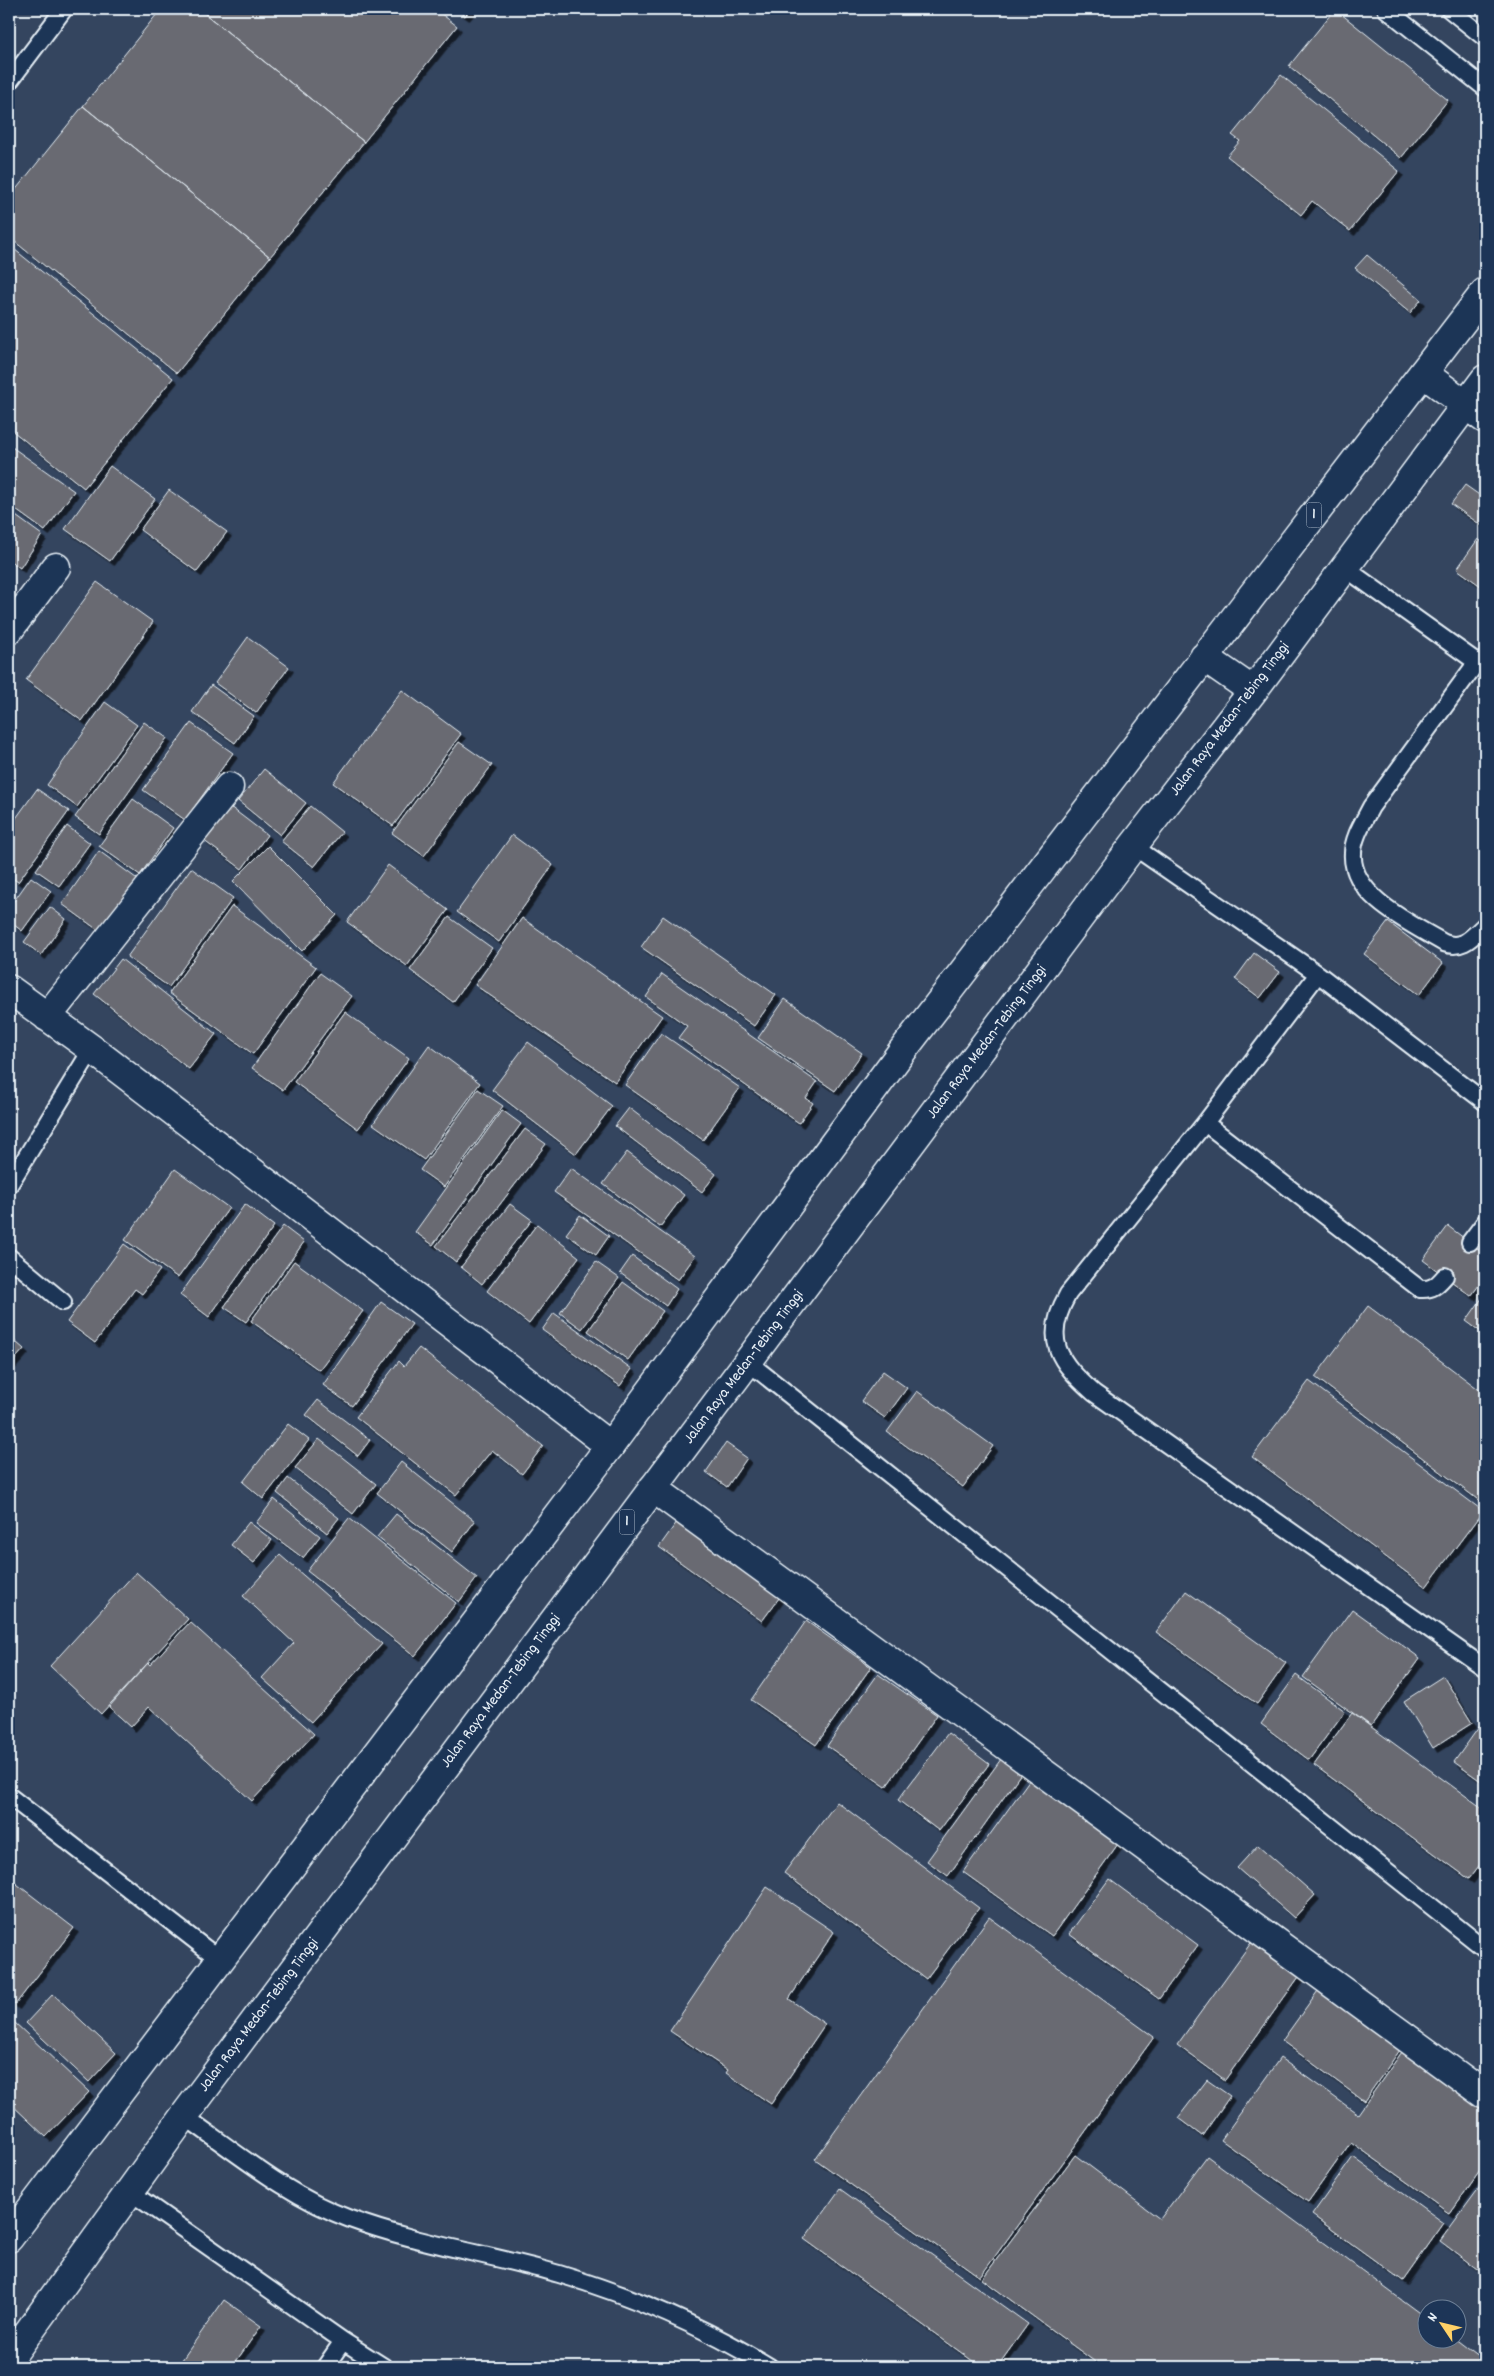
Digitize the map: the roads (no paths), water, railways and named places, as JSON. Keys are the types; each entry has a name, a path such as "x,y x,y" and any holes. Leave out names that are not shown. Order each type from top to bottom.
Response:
{"main road":[{"name":"1","path":"9,2237 610,1446 903,1050 1485,292"},
{"path":"1423,373 1476,412"},
{"name":"Jalan Raya Medan-Tebing Tinggi","path":"9,2359 184,2116 1132,846 1253,691 1345,568 1476,412 1485,379"},
{"path":"9,630 56,567"},
{"path":"1204,657 1253,691"},
{"path":"48,1017 229,787"},
{"path":"9,988 92,1049 610,1446"},
{"path":"653,1488 1485,2095"}],"lane":[{"path":"9,82 64,9"},
{"path":"1386,9 1485,88"},
{"path":"1449,9 1485,38"},
{"path":"1345,568 1481,665 1371,807 1359,831 1352,853 1355,873 1365,888 1381,904 1444,944 1454,947 1462,945 1485,925"},
{"path":"1132,846 1318,974 1485,1102"},
{"path":"1318,974 1205,1123 1068,1294 1060,1309 1055,1325 1055,1342 1061,1359 1074,1375 1094,1393 1485,1668"},
{"path":"9,1185 92,1049"},
{"path":"1205,1123 1420,1289 1428,1290 1436,1287 1445,1276"},
{"path":"1470,1242 1485,1222"},
{"path":"9,1257 63,1302"},
{"path":"748,1362 1485,1949"},
{"path":"9,1796 219,1959"},
{"path":"184,2116 285,2187 309,2201 350,2219 406,2236 558,2274 614,2292 656,2308 711,2334 770,2367"},
{"path":"130,2191 343,2341 384,2367"},
{"path":"325,2367 343,2341"}]}
